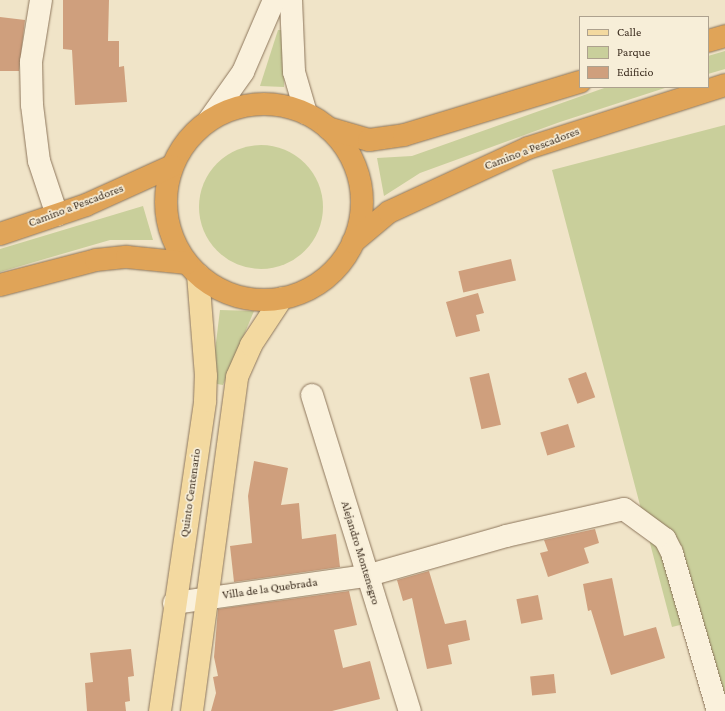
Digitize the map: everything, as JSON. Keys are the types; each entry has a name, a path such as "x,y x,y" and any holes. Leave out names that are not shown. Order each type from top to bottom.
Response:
{"highway":[{"path":"709,41 725,36"},
{"path":"328,128 369,140 404,135 513,105 579,82"},
{"name":"Camino a Pescadores","path":"353,242 390,212 528,148 725,85"},
{"path":"257,103 282,105 306,113 328,128 345,146 356,169 361,193 360,218 353,242 341,262 324,279 304,291 282,298 259,300 237,296 216,287 192,268 177,248 167,216 166,199 172,166 209,120 231,108 257,103"},
{"name":"Camino a Pescadores","path":"0,234 111,195 172,166"},
{"path":"0,285 96,260 127,257 192,268"}],"main road":[{"name":"Quinto Centenario","path":"160,711 174,603 204,401 206,376 192,268"},
{"path":"192,711 237,377 251,345 282,298"}],"street":[{"path":"41,0 31,62 32,105 39,161 56,215"},
{"path":"209,120 243,72 274,0"},
{"path":"291,0 294,72 306,113"},
{"name":"Alejandro Montenegro","path":"312,395 366,576 410,711"},
{"name":"Villa de la Quebrada","path":"174,603 366,576 506,536 624,508 665,539 672,553 718,711"}],"green space":[{"path":"278,30 285,30 284,87 260,86"},
{"path":"725,51 725,69 709,74 709,56"},
{"path":"604,88 665,88 560,122 420,173 384,196 377,158 412,156"},
{"path":"725,125 725,705 696,621 672,627 552,170"},
{"path":"261,145 273,146 285,150 305,163 318,183 322,195 322,219 318,231 305,251 285,264 273,268 261,269 249,268 237,264 217,251 204,231 200,219 199,207 200,195 204,183 217,163 237,150 249,146"},
{"path":"143,206 153,240 110,240 0,272 0,249"},
{"path":"220,310 254,311 223,385 211,383"}],"building":[{"path":"63,0 109,0 108,41 119,41 119,67 124,66 127,102 75,105 72,50 63,49"},
{"path":"0,17 25,20 19,71 0,71"},
{"path":"511,259 516,280 463,293 458,271"},
{"path":"478,293 484,313 476,315 480,331 456,337 446,302"},
{"path":"586,372 595,397 577,404 568,378"},
{"path":"489,373 501,425 481,429 470,377"},
{"path":"568,424 575,447 547,455 540,432"},
{"path":"254,461 288,468 281,505 299,503 302,539 336,534 340,567 234,582 230,546 252,543 248,496"},
{"path":"595,529 599,543 584,548 589,563 548,577 540,553 548,551 544,540"},
{"path":"429,571 445,624 466,620 470,640 448,645 452,664 427,669 412,598 403,601 397,580"},
{"path":"612,578 624,636 656,627 665,658 611,675 591,610 588,611 583,584"},
{"path":"349,591 357,625 334,630 343,668 370,661 380,699 332,711 211,711 216,693 213,677 218,676 214,657 218,609"},
{"path":"538,595 543,620 521,624 516,599"},
{"path":"131,649 134,676 128,677 130,701 125,702 126,711 87,711 85,683 93,682 90,653"},
{"path":"554,674 556,693 532,695 530,677"}]}
